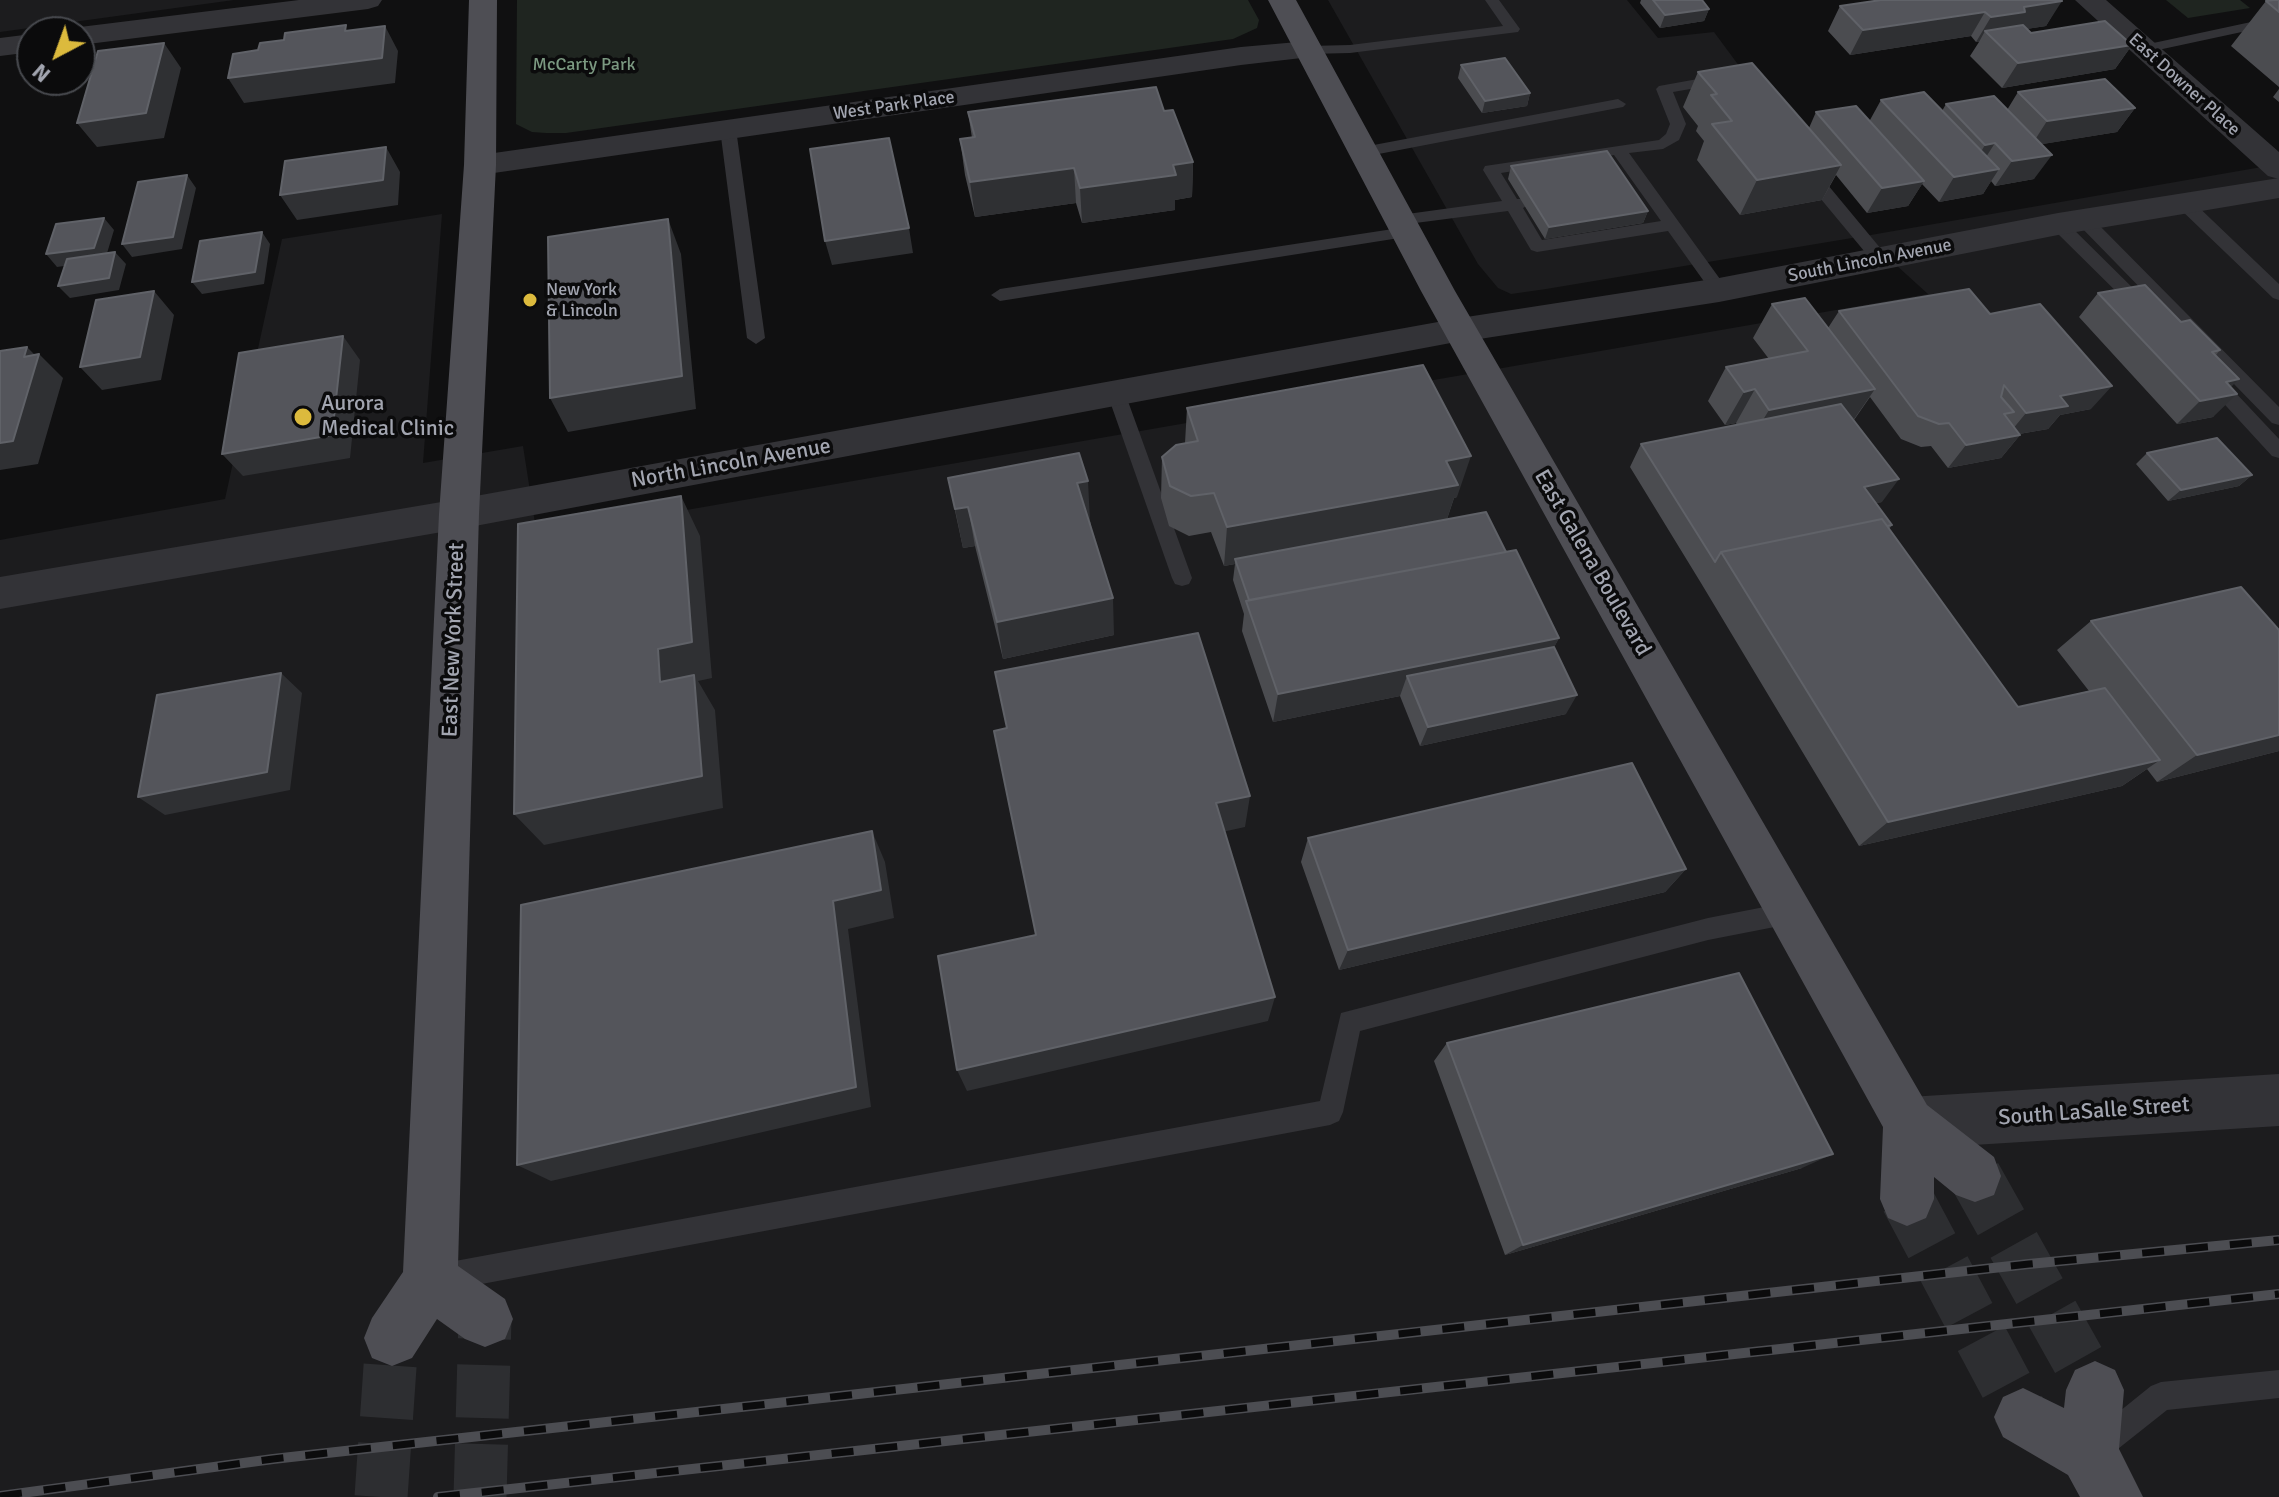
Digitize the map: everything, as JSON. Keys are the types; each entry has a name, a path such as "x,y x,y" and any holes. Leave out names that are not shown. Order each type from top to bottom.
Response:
{"main road":[{"name":"East New York Street","path":"430,1280 459,514 480,165 483,0"},
{"name":"East Galena Boulevard","path":"1282,0 1460,330 1909,1123 1975,1176"},
{"path":"1907,1199 1909,1123"},
{"path":"392,1338 430,1280 485,1319"},
{"path":"2095,1390 2101,1476"},
{"path":"2023,1417 2101,1476"}],"street":[{"path":"96,34 368,0"},
{"name":"East Downer Place","path":"2089,0 2279,169"},
{"name":"West Park Place","path":"480,165 1241,56 1309,50"},
{"name":"South Lincoln Avenue","path":"1460,330 1719,290 2071,222 2279,188"},
{"name":"North Lincoln Avenue","path":"0,593 459,514 1460,330"},
{"name":"South LaSalle Street","path":"1909,1123 2279,1100"}],"lane":[{"path":"1309,50 1350,49 1513,29 1492,0"},
{"path":"2144,49 2279,20"},
{"path":"1673,225 1537,246 1518,204 1491,170 1663,144 1673,137 1678,124 1664,89 1730,79 1740,91"},
{"path":"1363,152 1618,104"},
{"path":"728,129 756,338"},
{"path":"1618,149 1719,290"},
{"path":"1799,162 1880,259"},
{"path":"1621,192 1646,189"},
{"path":"2184,203 2279,294"},
{"path":"1000,295 1518,204"},
{"path":"2071,222 2161,326"},
{"path":"2071,222 2279,418"},
{"path":"2193,359 2279,451"},
{"path":"1116,393 1182,578"},
{"path":"430,1280 1330,1112 1350,1022 1708,929 1790,913"},
{"path":"2101,1476 2161,1396 2279,1384"}],"shaded area":[{"path":"0,0 234,0 96,19 96,16 16,16 16,30 0,32"},
{"path":"1328,0 1627,0 1658,38 1714,32 1865,236 2279,164 2279,1497 0,1497 0,540 225,499 282,239 442,214 423,463 523,446 537,536 1928,294 1864,236 1511,294 1498,288 1478,264"}],"green space":[{"name":"McCarty Park","path":"517,0 1248,0 1259,20 1257,28 1233,39 566,133 546,133 532,132 516,124"},
{"path":"2166,0 2240,0 2250,8 2188,18"}],"building":[{"path":"1653,0 1702,0 1709,9 1665,15"},
{"path":"1881,0 2062,1 2024,7 2025,12 1991,17 1985,12 1863,30 1840,6"},
{"path":"2274,0 2279,0 2279,12 2266,1"},
{"path":"2105,21 2132,45 2018,63 1985,31 2023,25 2031,33"},
{"path":"346,25 345,31 385,26 382,58 228,78 233,54 258,50 260,43 284,40 285,33"},
{"path":"164,43 146,113 77,123 85,96 96,96 98,51"},
{"path":"1505,58 1530,93 1485,101 1461,65"},
{"path":"1752,63 1841,165 1757,180 1712,124 1732,121 1711,95 1717,94 1698,72"},
{"path":"2105,79 2135,108 2047,121 2018,92"},
{"path":"1156,87 1164,111 1173,110 1193,162 1173,165 1176,175 1080,188 1074,168 970,182 960,139 975,137 968,112"},
{"path":"1924,92 1999,169 1954,177 1881,100"},
{"path":"1994,96 2052,155 2012,161 1995,143 1985,145 1946,104"},
{"path":"1856,106 1924,181 1882,188 1816,112"},
{"path":"889,138 909,228 825,241 810,149"},
{"path":"386,147 383,180 280,195 285,161"},
{"path":"1607,151 1648,211 1549,227 1511,166"},
{"path":"187,175 173,237 122,244 138,182"},
{"path":"104,218 94,248 46,254 56,224"},
{"path":"668,219 682,376 550,398 548,237"},
{"path":"262,232 255,272 192,282 200,241"},
{"path":"115,252 109,278 58,286 67,259"},
{"path":"2145,285 2181,322 2190,320 2220,350 2212,352 2239,379 2226,382 2237,394 2200,401 2098,293"},
{"path":"1969,289 1990,314 2040,304 2112,386 2060,396 2068,406 2026,413 2004,385 2001,397 2014,412 2004,414 2020,435 1966,445 1949,423 1939,424 1918,416 1839,311"},
{"path":"154,291 140,357 80,367 96,300"},
{"path":"1805,298 1875,389 1769,410 1755,389 1744,392 1726,367 1808,351 1772,304"},
{"path":"343,336 332,435 222,454 239,353"},
{"path":"27,347 24,357 39,354 13,441 0,443 0,351"},
{"path":"1423,365 1471,456 1446,461 1458,485 1227,527 1214,493 1191,496 1170,486 1162,457 1176,445 1198,441 1187,408"},
{"path":"1841,404 1899,479 1864,487 1892,525 1887,526 1882,519 1721,552 1715,562 1641,444"},
{"path":"2217,438 2252,475 2181,490 2147,453"},
{"path":"1079,453 1088,481 1077,483 1113,598 997,622 968,507 955,509 948,478"},
{"path":"681,496 692,642 658,649 660,682 694,675 702,776 514,814 518,524"},
{"path":"1486,512 1506,552 1249,600 1235,559"},
{"path":"1882,519 2018,707 2105,688 2160,760 1888,822 1721,552"},
{"path":"1516,550 1559,638 1278,694 1246,601"},
{"path":"2241,587 2279,630 2279,735 2197,755 2091,621"},
{"path":"1198,633 1250,796 1216,803 1275,997 957,1070 938,956 1036,935 994,731 1007,728 995,672"},
{"path":"1554,647 1577,695 1428,727 1407,676"},
{"path":"281,673 267,772 138,797 157,695"},
{"path":"1632,763 1686,869 1348,950 1308,838"},
{"path":"872,831 881,890 833,901 856,1087 517,1165 521,905"},
{"path":"1739,973 1833,1154 1523,1245 1447,1043"}],"tunnel":[{"path":"1975,1176 2095,1390"},
{"path":"1907,1199 2023,1417"},
{"path":"480,1497 485,1319"},
{"path":"381,1497 392,1338"}],"railway":[{"path":"0,1496 273,1459 2029,1264 2279,1240"},
{"path":"438,1497 2279,1294"}],"place":[{"name":"New York & Lincoln","path":"530,300"},
{"name":"Aurora Medical Clinic","path":"303,417"}]}
